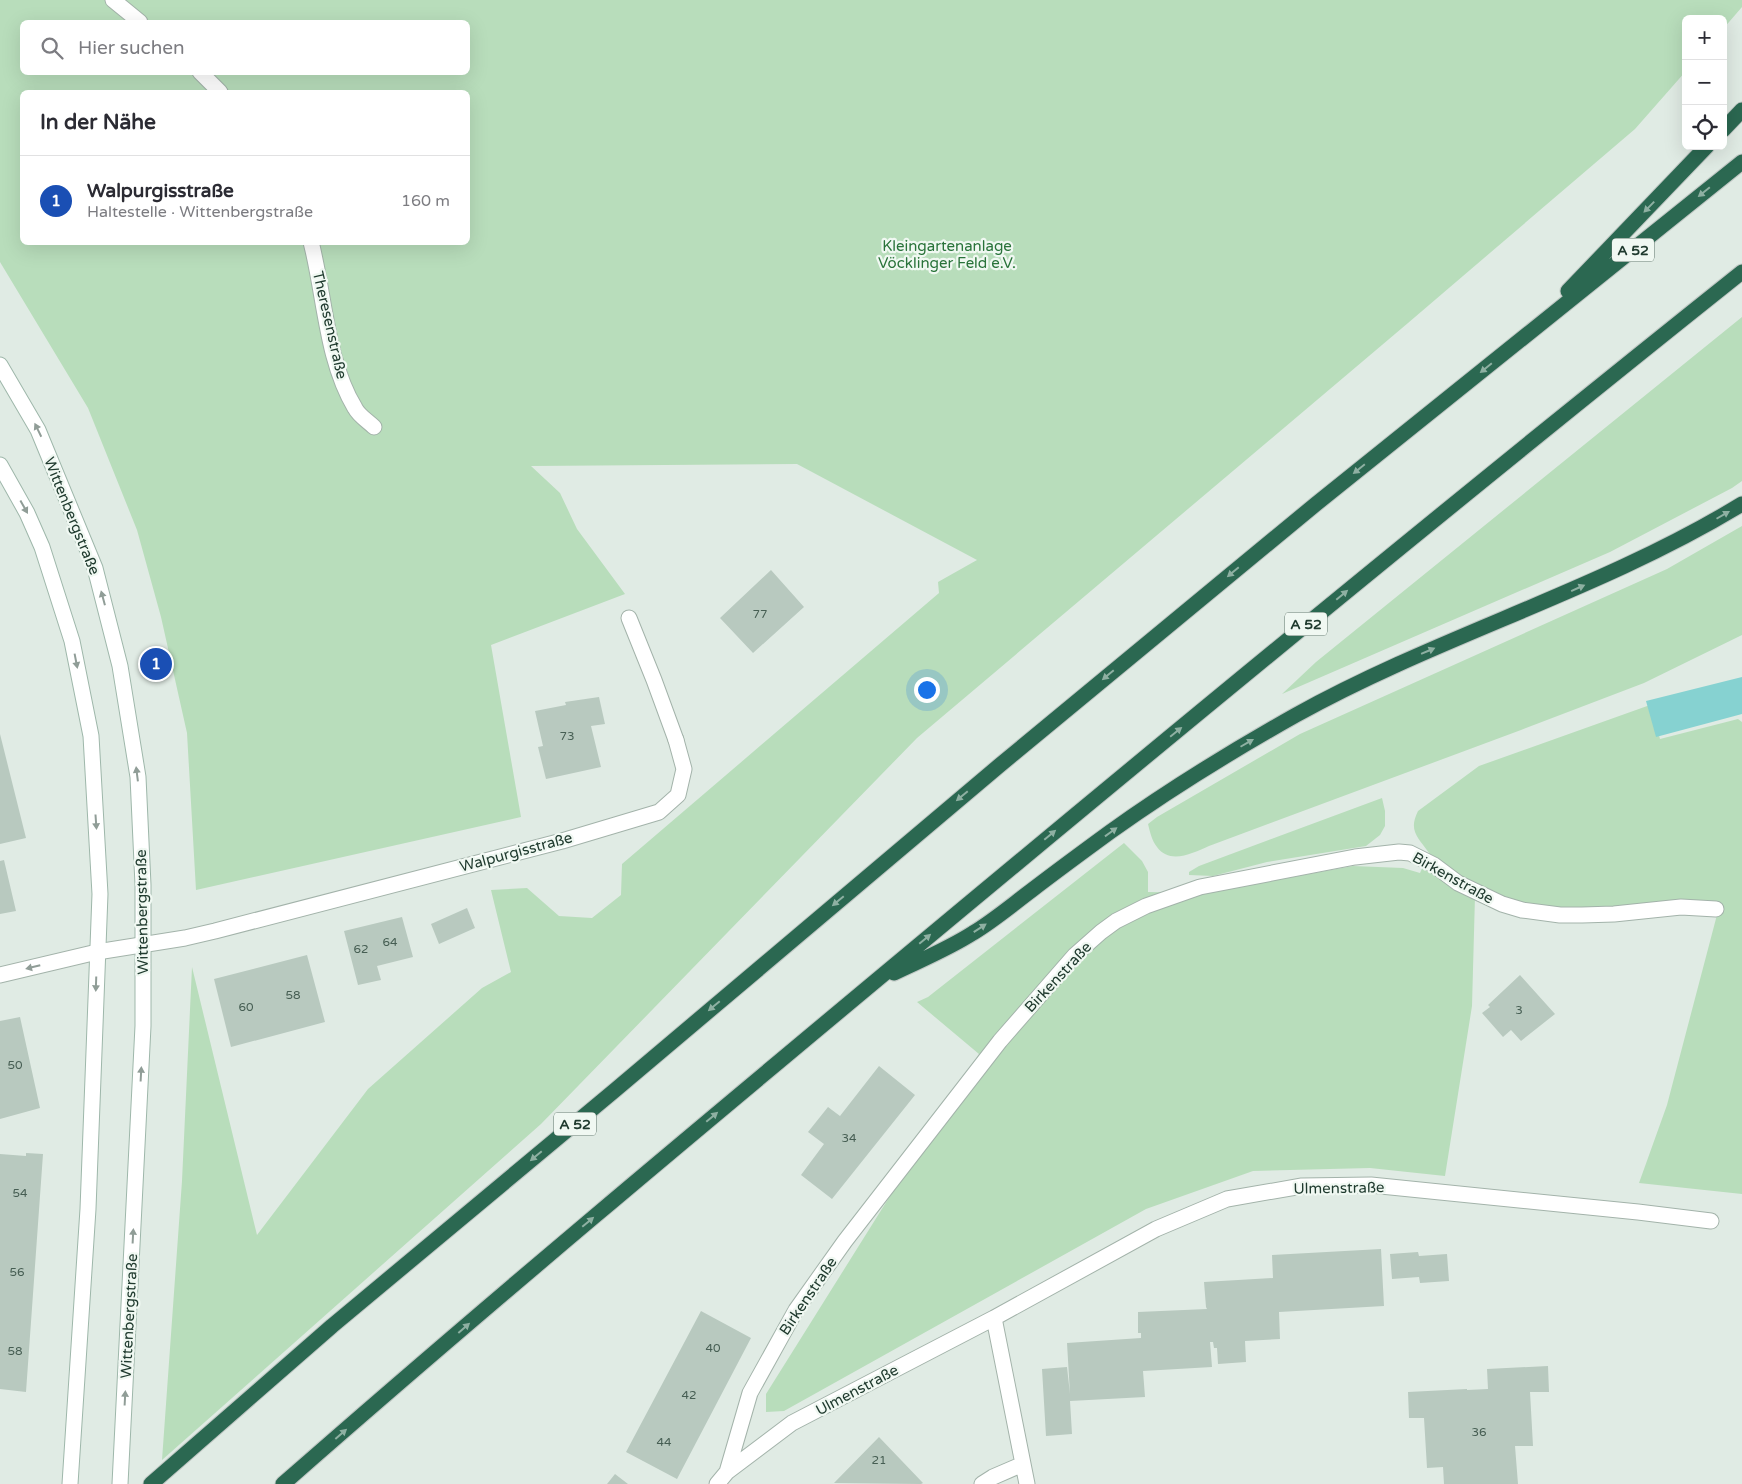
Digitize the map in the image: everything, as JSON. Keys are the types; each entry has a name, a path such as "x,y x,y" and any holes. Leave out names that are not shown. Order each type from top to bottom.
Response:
{"highway":[{"path":"1727,126 1742,110"},
{"path":"1524,338 1703,150"},
{"name":"A 52","path":"151,1484 332,1326 614,1091 1007,758 1316,504 1742,162"},
{"name":"A 52","path":"282,1484 547,1257 874,982 1382,562 1742,272"},
{"path":"874,982 949,947 979,929 1071,860 1174,789 1237,748 1311,707 1383,670 1630,564 1678,540 1742,504"}],"street":[{"path":"113,0 138,20"},
{"path":"203,75 218,90"},
{"name":"Theresenstraße","path":"312,245 342,382 356,410 374,427"},
{"name":"Wittenbergstraße","path":"0,365 38,430 95,568 120,666 138,777 143,885 143,1026 120,1484"},
{"path":"0,465 27,513 42,546 72,641 91,736 100,872 88,1209 70,1484"},
{"name":"Walpurgisstraße","path":"0,975 97,952 215,931 562,841 659,812 678,795 684,769 676,740 629,618"},
{"name":"Birkenstraße","path":"722,1478 750,1393 796,1310 845,1241 1000,1041 1075,955 1116,921 1154,903 1200,887 1355,857 1398,852 1410,853 1434,865 1458,883 1502,904 1522,910 1582,915 1614,914 1681,907 1716,908"},
{"name":"Ulmenstraße","path":"722,1478 792,1424 994,1318 1156,1229 1227,1199 1302,1186 1371,1185 1711,1221"},
{"path":"994,1318 1027,1484"},
{"path":"982,1484 1023,1464"}],"green space":[{"name":"Kleingartenanlage Vöcklinger Feld e.V.","path":"0,0 1742,0 1742,7 1727,24 1727,15 1682,15 1682,76 1635,129 917,738 541,1124 162,1460 182,1181 192,967 257,1235 368,1089 482,988 511,972 491,890 527,888 559,916 592,918 621,895 622,864 939,593 938,582 977,560 797,464 531,466 560,493 577,529 625,594 491,645 521,817 196,890 187,733 161,617 137,530 88,408 0,262"},
{"path":"1742,317 1742,481 1610,552 1282,694 1316,662"},
{"path":"1742,526 1742,635 1644,683 1189,854 1182,856 1168,855 1162,852 1154,842 1148,824 1157,817 1300,734 1667,569"},
{"path":"1650,705 1660,739 1738,719 1742,722 1742,1194 1639,1183 1667,1105 1718,911 1583,912 1475,896 1472,1006 1445,1176 1370,1168 1253,1171 1146,1209 784,1411 766,1412 766,1394 979,1054 917,1002 928,997 1124,843 1142,861 1148,872 1148,892 1203,893 1353,866 1403,868 1420,873 1429,853 1414,829 1418,811 1479,766"},
{"path":"1382,798 1385,811 1385,826 1380,835 1366,846 1267,862 1213,876 1189,875 1189,872 1199,866"}],"water":[{"path":"1742,677 1742,714 1656,737 1646,701"}],"building":[{"path":"771,570 804,607 753,653 720,618"},
{"path":"599,697 605,724 591,726 601,767 546,779 538,747 543,746 535,711 566,705 565,702"},
{"path":"0,734 26,838 0,844"},
{"path":"4,860 16,911 0,914 0,861"},
{"path":"467,908 475,928 439,944 431,924"},
{"path":"402,917 413,957 377,966 381,980 358,985 344,931"},
{"path":"307,955 325,1022 231,1047 214,979"},
{"path":"1520,975 1555,1014 1521,1041 1511,1030 1503,1037 1482,1013"},
{"path":"20,1017 40,1108 0,1119 0,1021"},
{"path":"879,1066 915,1095 832,1199 801,1175 824,1144 808,1132 828,1107 840,1116"},
{"path":"26,1153 43,1154 26,1392 0,1389 0,1154 26,1156"},
{"path":"1381,1249 1384,1306 1279,1312 1280,1339 1245,1341 1246,1362 1218,1364 1217,1348 1214,1348 1213,1342 1210,1342 1212,1367 1143,1371 1145,1397 1070,1401 1072,1434 1046,1436 1042,1369 1067,1367 1070,1394 1067,1343 1141,1338 1141,1333 1138,1333 1138,1312 1207,1309 1204,1282 1273,1278 1272,1255"},
{"path":"1418,1252 1419,1256 1447,1254 1449,1281 1420,1283 1419,1277 1392,1279 1390,1254"},
{"path":"701,1311 751,1338 677,1479 626,1452"},
{"path":"1548,1366 1549,1392 1530,1392 1533,1446 1515,1446 1518,1484 1444,1484 1443,1467 1427,1468 1424,1418 1409,1418 1408,1392 1488,1389 1487,1369"},
{"path":"879,1437 923,1483 834,1483"},
{"path":"615,1474 628,1484 607,1484"}],"place":[{"name":"Walpurgisstraße","path":"156,664"}]}
